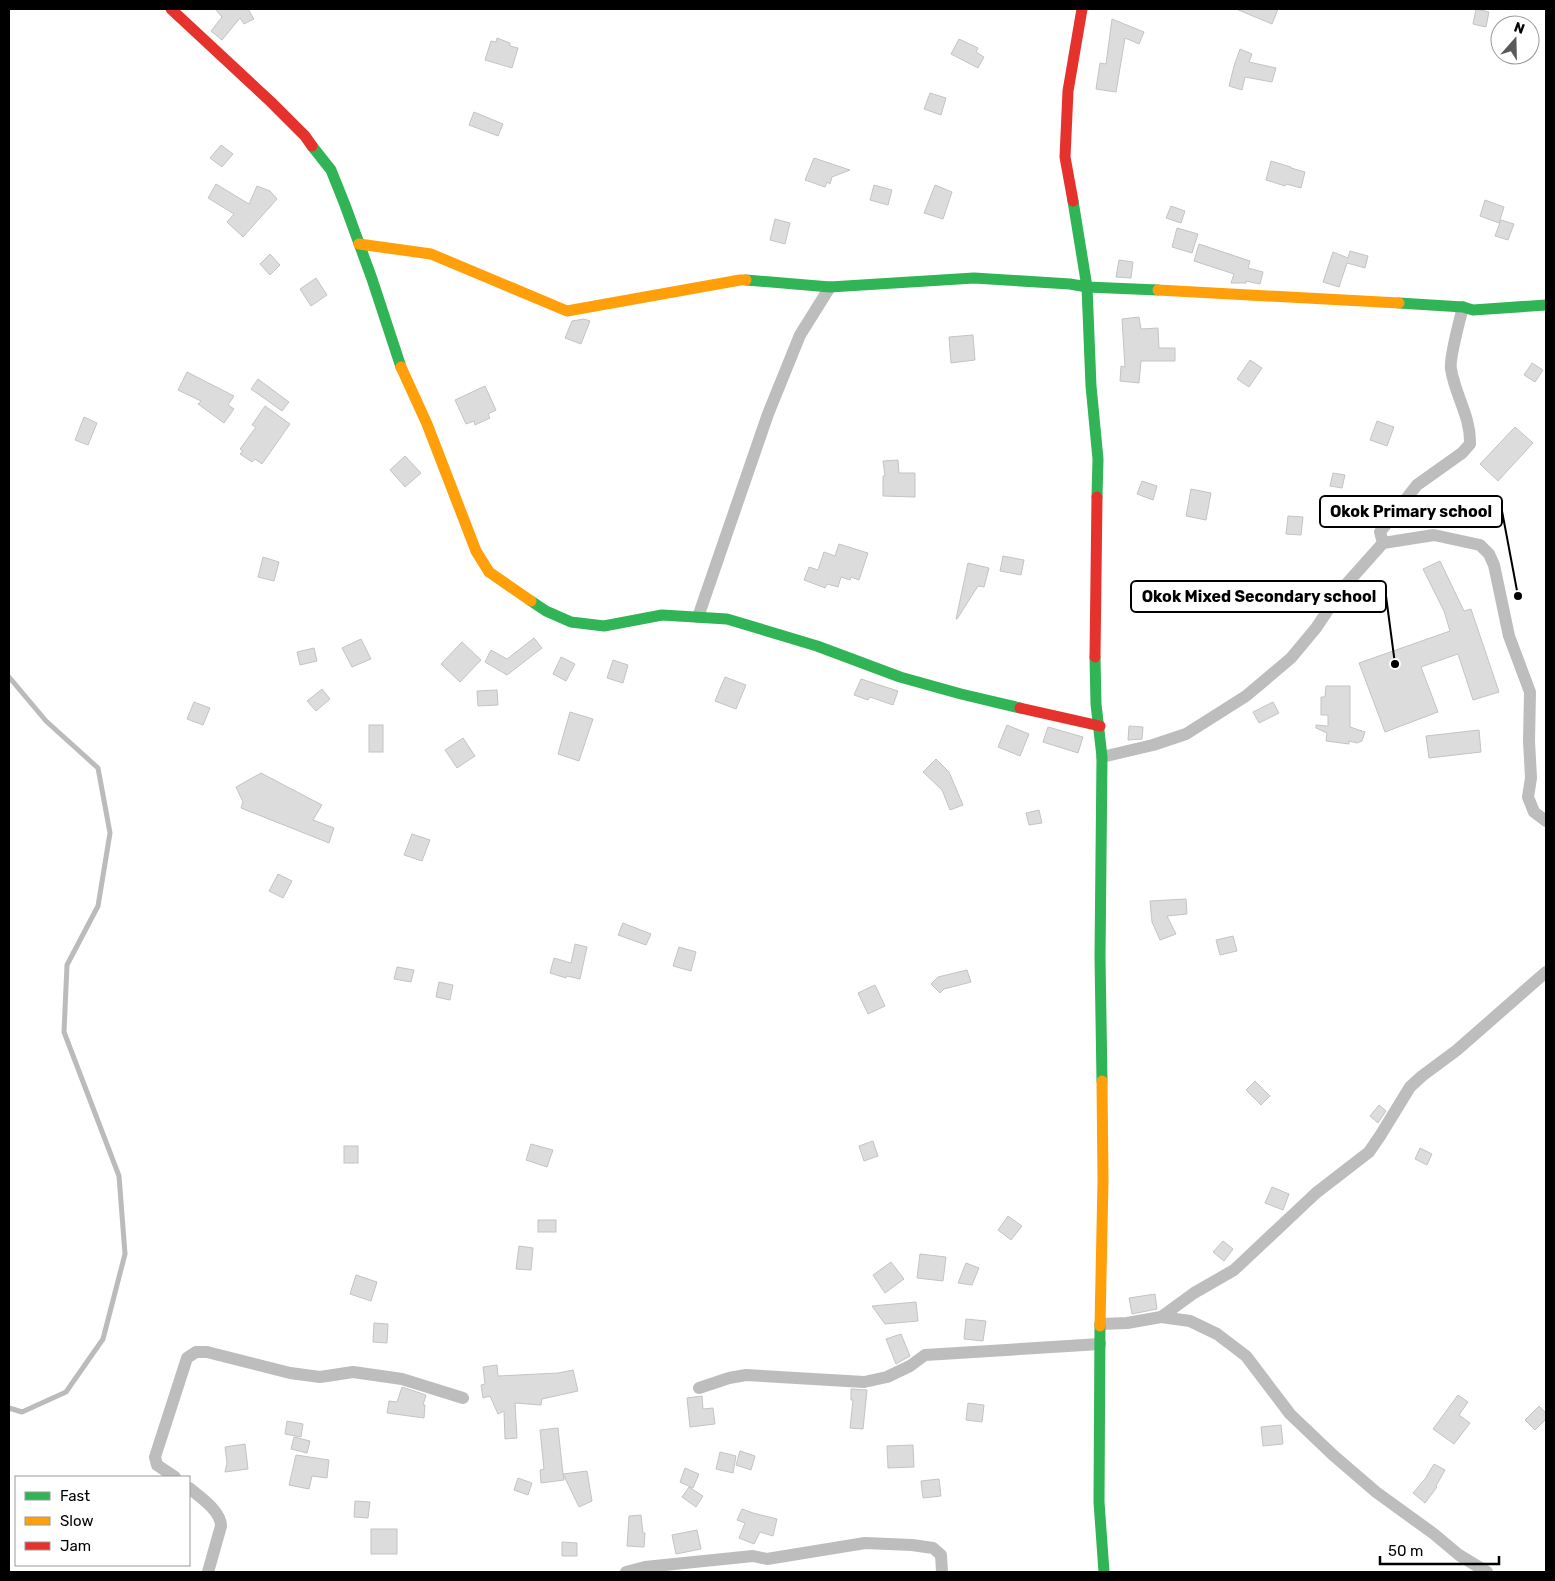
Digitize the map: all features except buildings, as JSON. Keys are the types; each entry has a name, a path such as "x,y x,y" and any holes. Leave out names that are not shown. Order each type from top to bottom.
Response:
{"street":[{"path":"171,9 233,65 305,136 331,170 360,244 398,363 427,424 476,551 489,572 546,611 571,622 604,626 662,615 727,619 817,646 900,677 961,694 1100,726"},
{"path":"1082,9 1068,91 1065,157 1079,230 1087,287 1091,386 1098,459 1095,585 1096,704 1100,726 1102,758 1100,956 1103,1181 1099,1502 1104,1572"},
{"path":"360,244 431,254 567,311 740,280 830,287 974,278 1070,284 1087,287 1195,291 1463,307 1473,310 1546,304"},
{"path":"698,617 768,414 800,335 830,287"},
{"path":"1383,543 1380,532 1418,485 1462,453 1470,444 1471,434 1468,420 1457,392 1450,366 1463,307"},
{"path":"1102,758 1153,745 1186,734 1246,696 1291,658 1316,628 1342,589 1383,543 1434,534 1480,545 1489,554 1494,565 1509,636 1530,692 1531,778 1528,797 1534,812 1546,821"},
{"path":"1161,1318 1194,1294 1234,1270 1316,1193 1369,1152 1410,1087 1457,1050 1546,972"},
{"path":"1100,1324 1127,1323 1161,1318 1190,1322 1217,1334 1246,1356 1290,1414 1332,1455 1376,1492 1434,1534 1459,1555 1487,1572"},
{"path":"699,1388 729,1378 746,1375 864,1382 887,1377 910,1366 925,1355 1100,1344"},
{"path":"174,1476 158,1465 155,1457 186,1358 196,1352 207,1352 290,1373 320,1377 353,1372 402,1379 463,1398"},
{"path":"190,1489 216,1512 221,1520 208,1572"},
{"path":"626,1572 645,1567 753,1556 767,1559 865,1543 933,1548 942,1555 942,1572"}],"waterway":[{"path":"9,677 46,721 98,768 110,833 98,906 67,965 64,1032 119,1176 125,1254 103,1339 66,1392 22,1412 9,1408"}],"traffic: fast":[{"path":"312,146 331,170 372,279 401,367"},
{"path":"1073,201 1087,287 1091,386 1098,459 1097,497"},
{"path":"746,280 830,287 974,278 1070,284 1087,287 1158,290"},
{"path":"1399,303 1463,307 1473,310 1546,305"},
{"path":"531,601 546,611 571,622 604,626 662,615 727,619 817,646 900,677 1020,708"},
{"path":"1095,657 1096,704 1102,757 1100,957 1102,1081"},
{"path":"1100,1326 1099,1502 1104,1572"}],"traffic: slow":[{"path":"359,244 431,254 567,311 746,280"},
{"path":"1158,290 1399,303"},
{"path":"401,367 427,424 476,551 489,572 531,601"},
{"path":"1100,1326 1103,1181 1102,1081"}],"traffic: jam":[{"path":"171,9 271,102 305,136 312,146"},
{"path":"1073,201 1065,157 1068,91 1082,9"},
{"path":"1095,657 1097,497"},
{"path":"1020,708 1100,726"}],"place":[{"name":"Okok Primary school","path":"1518,596"},
{"name":"Okok Mixed Secondary school","path":"1395,664"}]}
